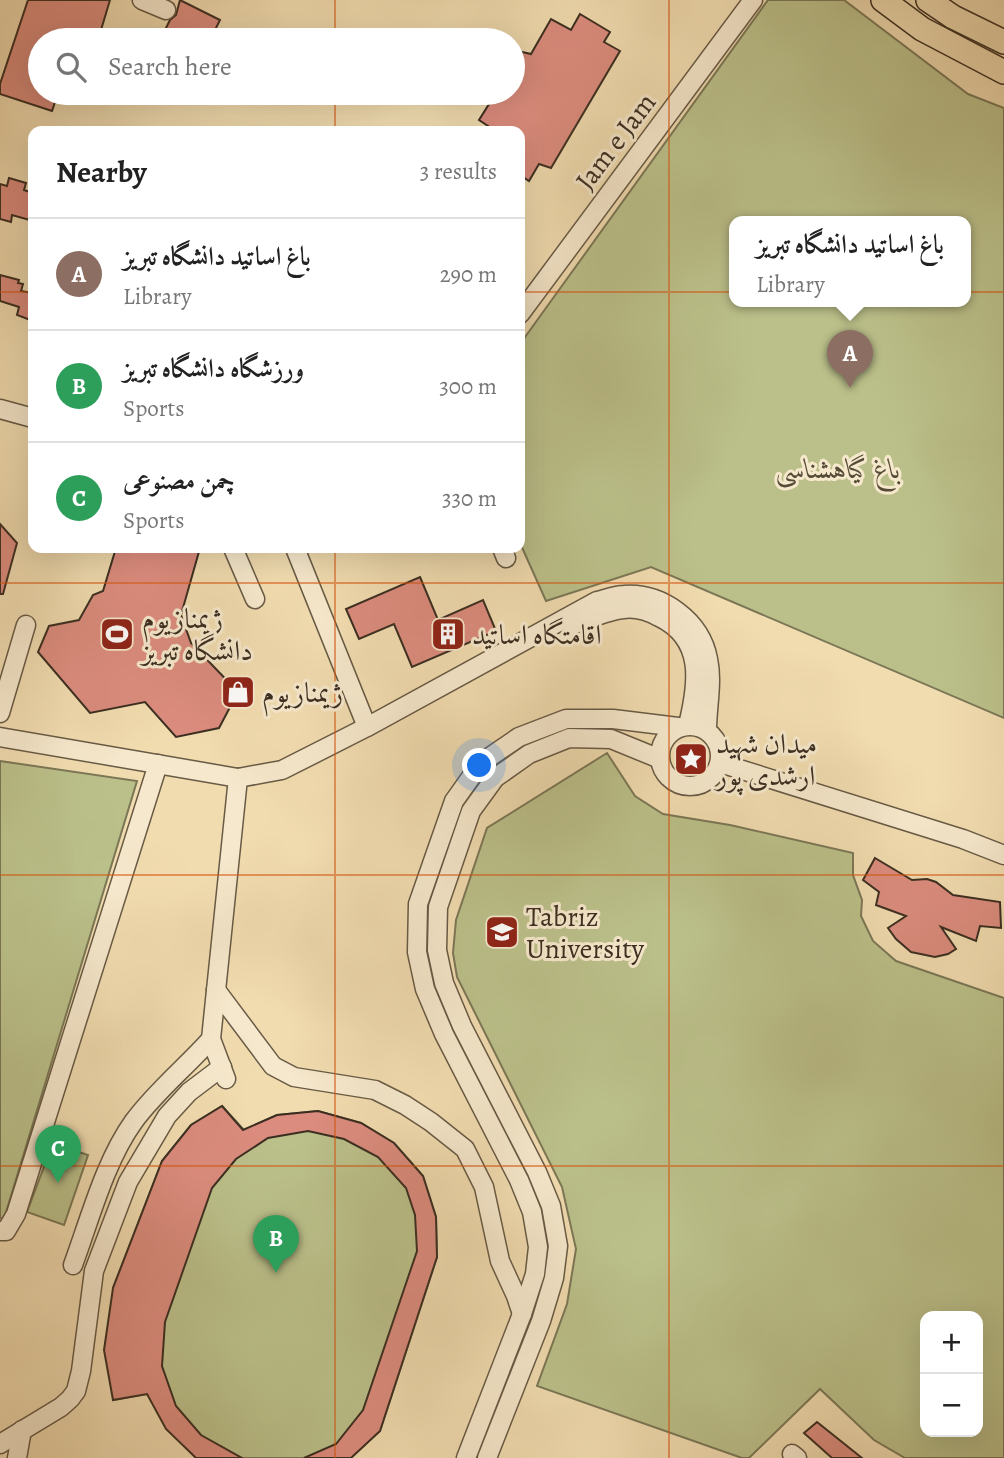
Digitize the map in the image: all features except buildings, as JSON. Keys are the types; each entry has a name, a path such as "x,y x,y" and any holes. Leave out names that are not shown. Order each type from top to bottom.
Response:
{"main road":[{"path":"883,0 922,29 1004,72"},
{"path":"928,0 953,17 1004,42"}],"street":[{"path":"142,0 166,10"},
{"name":"Jam e Jam","path":"525,307 752,0"},
{"path":"0,409 28,417"},
{"path":"235,553 255,599"},
{"path":"297,553 367,727"},
{"path":"0,737 238,778 282,770 367,727 597,601 623,595 648,596 677,610 698,631 708,657 710,677 707,730"},
{"path":"466,1458 522,1314 535,1274 538,1247 532,1212 519,1180 444,1034 425,989 417,952 418,904 454,801 481,764 519,737 566,719 614,719 683,726 707,730 719,744 720,763 710,779 693,786 684,785 668,776 660,759 663,741 670,733 683,726 696,677 695,660 686,638 669,621 645,610 624,608 516,645"},
{"path":"0,713 26,625"},
{"path":"487,1458 541,1321 554,1278 558,1246 551,1206 537,1172 462,1026 444,983 437,950 438,907 471,811 495,778 529,754 569,738 611,739 660,759"},
{"path":"720,763 937,831 1004,855"},
{"path":"0,1231 6,1231 16,1214 158,764"},
{"path":"0,1444 61,1407 76,1391 94,1271 128,1182 167,1116 189,1093 224,1073 211,1039 238,778"},
{"path":"216,990 273,1066 294,1077 374,1090 405,1105 465,1149 484,1187 500,1261 522,1314"},
{"path":"73,1265 122,1140 170,1079 211,1039"},
{"path":"17,1458 22,1430"}],"green space":[{"name":"باغ گیاهشناسی","path":"768,0 844,0 968,94 1004,108 1004,718 651,567 546,601 524,553 525,337"},
{"path":"607,753 635,796 663,814 730,825 853,853 853,875 862,900 861,916 873,941 896,961 1004,998 1004,1458 905,1458 874,1440 820,1389 749,1458 742,1458 537,1386 567,1304 576,1249 562,1187 457,977 453,953 456,920 487,828"},
{"path":"0,761 137,781 4,1219 0,1218"},
{"path":"222,1106 244,1130 277,1115 318,1111 361,1123 394,1143 423,1176 436,1217 437,1257 380,1431 350,1458 196,1458 147,1394 113,1400 113,1288 162,1161 191,1125"},
{"path":"53,1143 88,1155 64,1225 27,1212"}],"place":[{"name":"باغ اساتید دانشگاه تبریز","path":"850,388"},
{"name":"ژیمنازیوم دانشگاه تبریز","path":"117,634"},
{"name":"اقامتگاه اساتید","path":"448,634"},
{"name":"ژیمنازیوم","path":"238,692"},
{"name":"میدان شهید ارشدی پور","path":"691,759"},
{"name":"Tabriz University","path":"502,932"},
{"name":"چمن مصنوعی","path":"58,1183"},
{"name":"ورزشگاه دانشگاه تبریز","path":"276,1273"}]}
